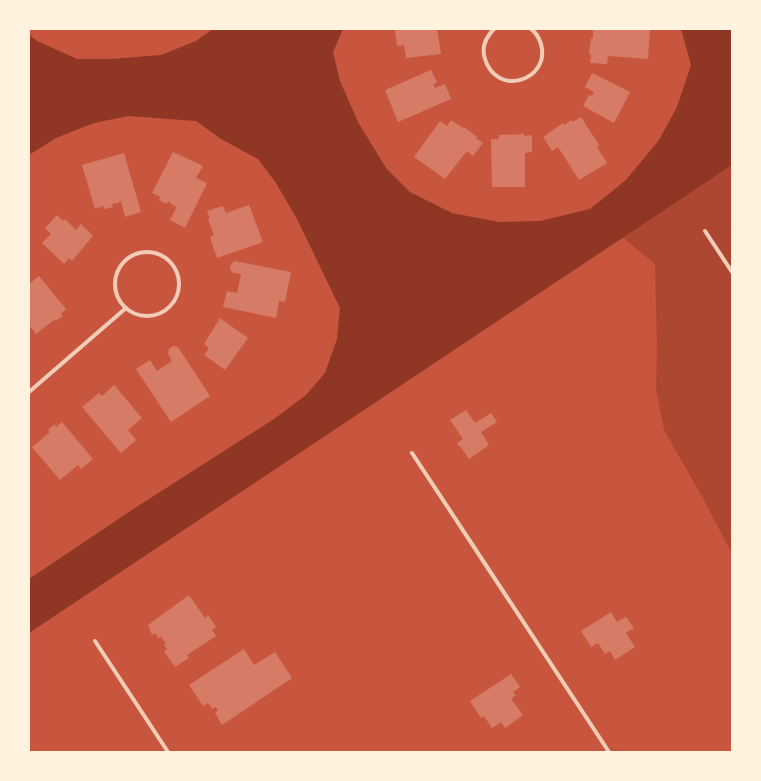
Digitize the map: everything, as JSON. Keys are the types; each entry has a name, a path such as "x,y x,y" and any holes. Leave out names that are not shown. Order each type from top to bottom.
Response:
{"street":[{"path":"494,29 488,35 484,45 483,55 487,68 494,75 503,80 513,82 522,80 531,75 538,67 542,58 540,38 532,29"},
{"path":"705,231 732,272"},
{"path":"147,252 158,254 171,262 177,271 179,282 178,293 175,300 167,309 158,314 147,316 136,314 126,308 117,296 115,285 117,274 126,260 136,254 147,252"},
{"path":"29,392 126,308"},
{"path":"412,453 609,752"},
{"path":"95,640 168,752"}],"shaded area":[{"path":"213,29 343,29 333,52 340,81 358,122 386,168 410,192 452,213 499,222 540,221 590,209 626,180 659,140 677,107 691,65 681,29 732,29 732,165 29,633 29,579 135,508 274,419 306,395 325,373 337,339 340,308 297,219 276,183 258,159 221,139 196,121 128,116 94,123 56,138 29,155 29,35 37,41 77,59 111,59 161,55 196,41"},
{"path":"732,165 732,554 704,500 664,430 656,390 657,350 655,264 622,237"}],"building":[{"path":"395,29 437,29 441,54 406,58 404,45 397,46"},
{"path":"593,29 650,30 648,59 608,56 607,64 590,63 591,55 589,54 591,38 593,38"},
{"path":"431,70 437,82 434,84 435,88 445,84 451,99 398,122 385,90"},
{"path":"592,73 630,92 614,123 583,106 589,95 592,96 594,92 585,87"},
{"path":"581,117 599,145 597,147 607,163 579,180 558,147 552,151 543,137 563,123 564,125 571,120 572,122"},
{"path":"451,120 463,128 464,127 483,143 473,156 467,151 445,179 414,157 440,121 447,126"},
{"path":"524,134 524,136 532,135 532,152 525,153 525,187 492,187 491,139 499,139 499,135"},
{"path":"173,152 203,166 196,178 207,183 185,228 170,220 177,206 174,206 168,201 167,204 159,200 160,197 152,193"},
{"path":"124,153 141,212 125,217 121,201 112,204 113,207 104,209 103,206 95,209 82,165"},
{"path":"249,205 263,242 217,258 210,237 214,235 208,219 210,219 207,211 223,206 226,213"},
{"path":"57,215 63,221 65,219 76,230 81,224 93,236 72,261 69,258 64,264 42,243 51,234 45,228"},
{"path":"235,261 291,272 285,302 279,301 276,318 223,307 227,291 237,293 241,274 233,273 230,269 231,264"},
{"path":"39,276 66,309 61,314 63,316 56,321 55,319 36,334 29,325 29,284"},
{"path":"220,318 248,338 225,370 204,355 209,348 204,344"},
{"path":"173,346 178,347 210,396 171,422 136,369 150,360 157,371 172,361 168,354 169,349"},
{"path":"114,385 142,418 128,430 136,440 121,453 82,407 99,393 102,396"},
{"path":"466,410 475,423 491,413 497,422 481,432 489,445 469,459 457,443 463,439 450,420"},
{"path":"62,422 93,459 81,469 78,465 60,480 32,447 50,432 48,430 55,424 56,427"},
{"path":"189,595 205,618 208,615 216,627 212,630 216,636 187,655 189,658 175,667 164,651 167,649 164,645 166,644 161,637 158,638 155,633 152,635 148,625"},
{"path":"611,612 617,622 626,617 634,628 626,633 635,647 615,660 610,651 605,654 598,643 591,647 581,631"},
{"path":"244,649 254,665 275,652 292,678 222,725 215,713 218,710 216,707 212,709 208,703 203,706 189,685"},
{"path":"511,674 520,687 513,692 516,695 511,699 523,715 505,728 501,722 492,728 484,716 481,718 470,701"}]}
